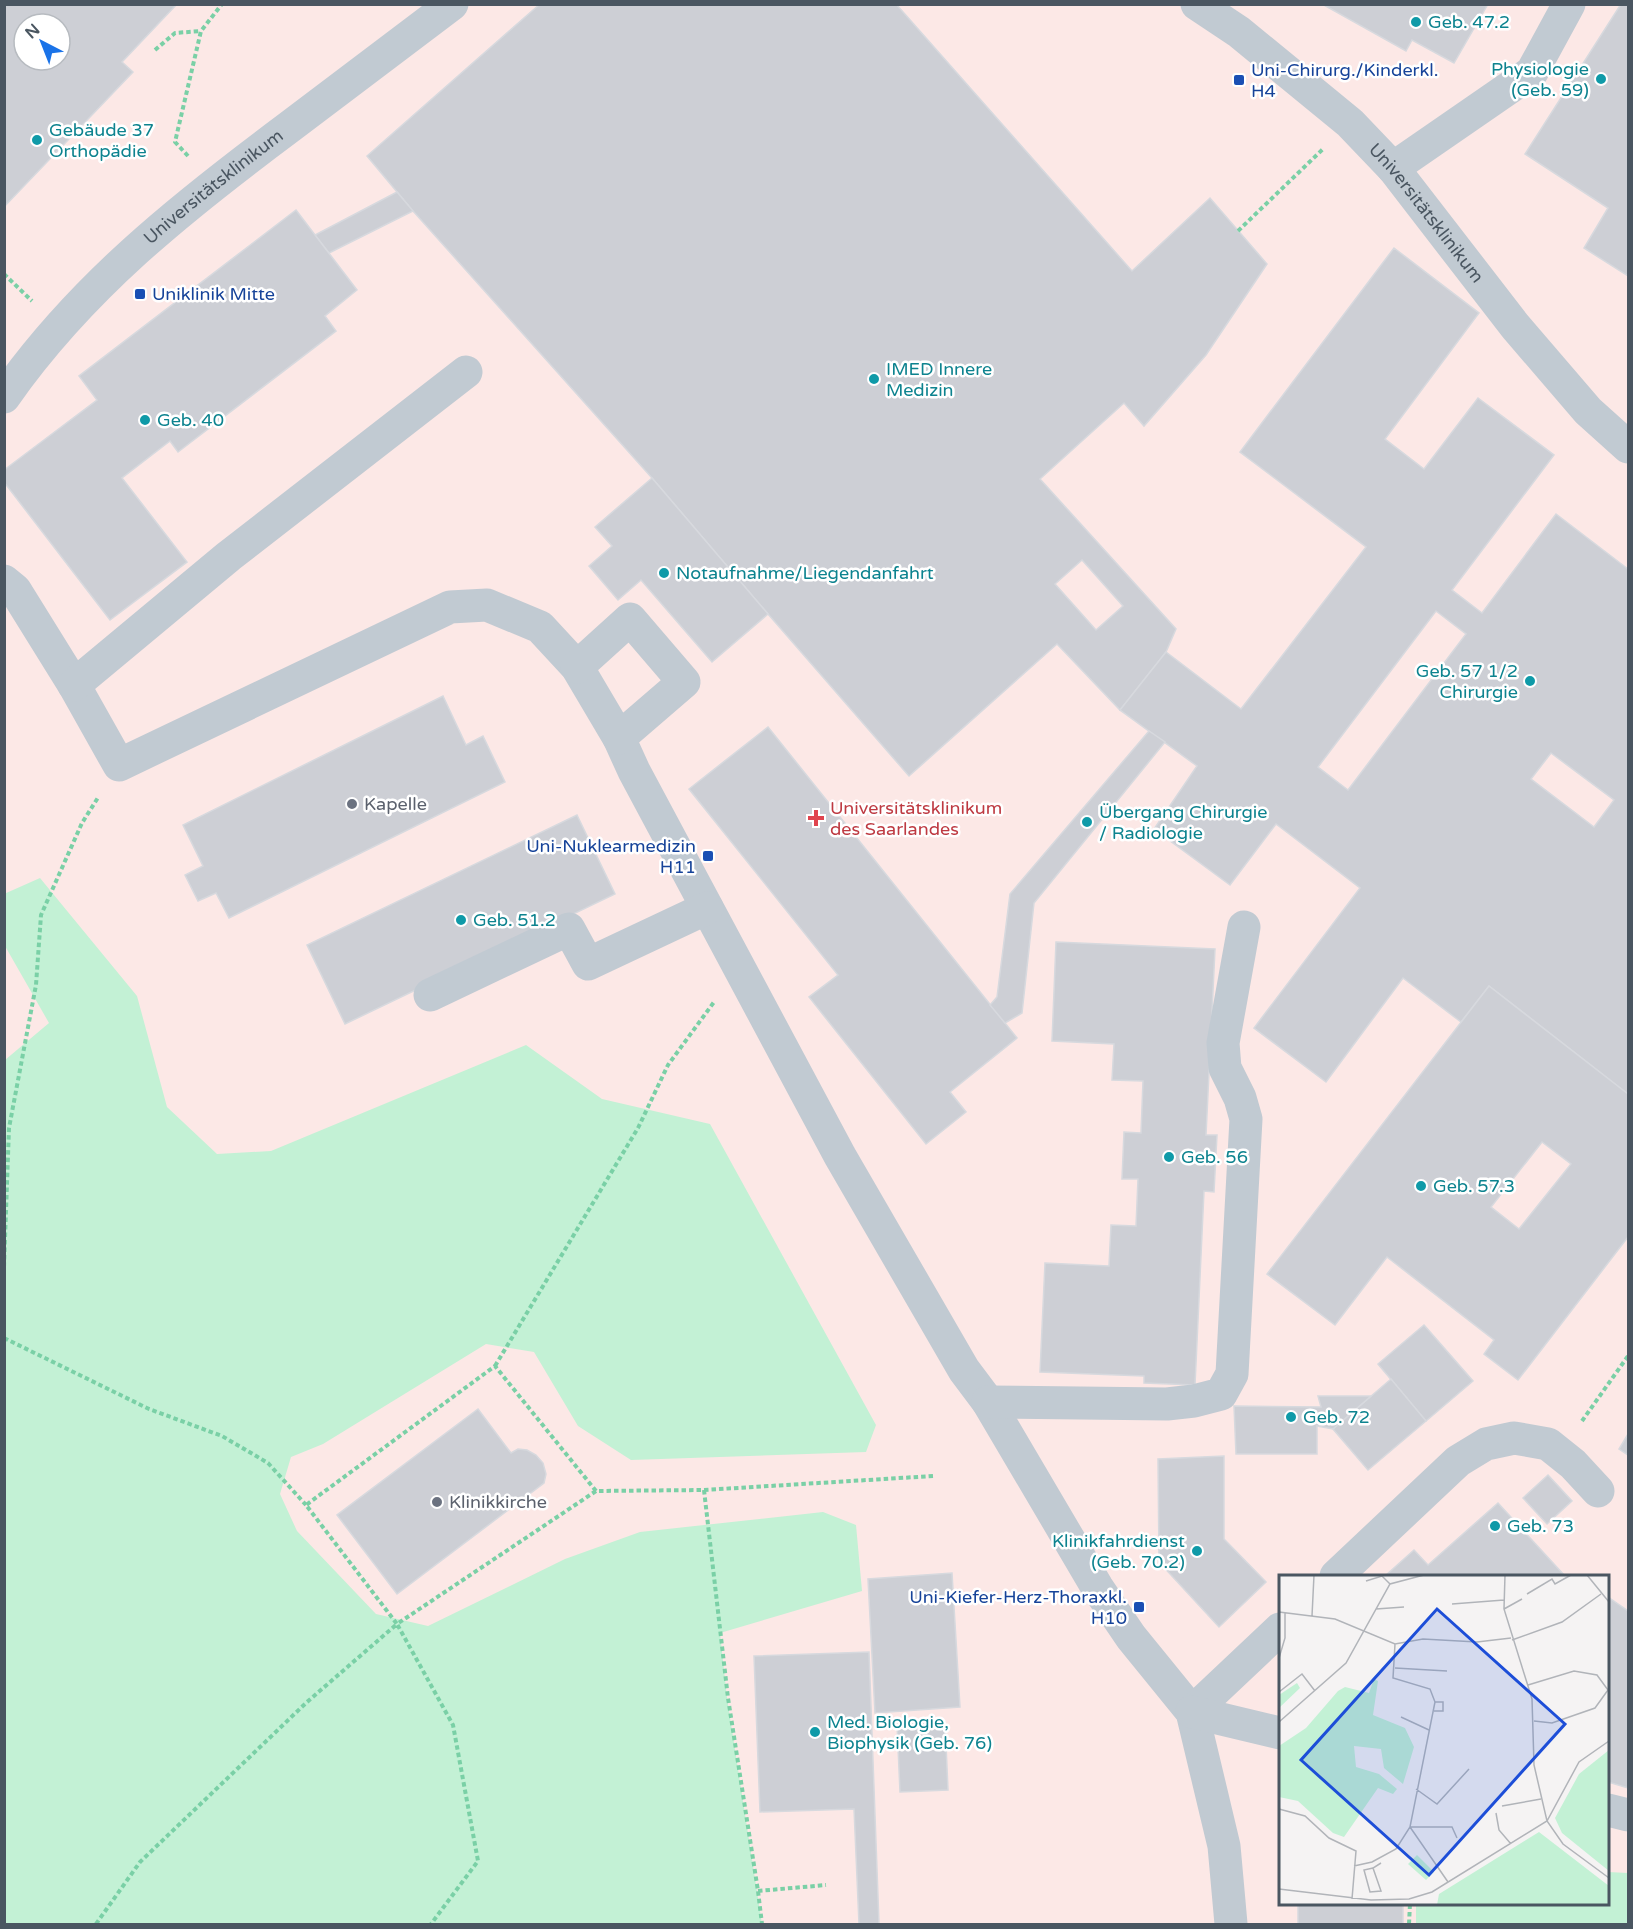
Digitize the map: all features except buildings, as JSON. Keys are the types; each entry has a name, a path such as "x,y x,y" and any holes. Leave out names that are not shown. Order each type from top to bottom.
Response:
{"street":[{"name":"Universitätsklinikum","path":"4,397 27,365 84,298 122,262 212,184 452,4"},
{"name":"Universitätsklinikum","path":"1197,4 1239,32 1350,123 1393,168 1522,334 1588,411 1629,447"},
{"path":"1393,168 1533,72 1569,4"},
{"path":"75,686 229,556 466,372"},
{"path":"4,581 15,590 75,686 119,765 450,608 487,605 540,627 577,667 619,738 706,908 840,1156 964,1370 988,1402 1097,1587 1131,1637 1192,1712 1224,1846 1231,1924"},
{"path":"577,667 630,619 684,682 619,738"},
{"path":"430,995 569,929 588,964 706,908"},
{"path":"988,1402 1167,1404 1194,1401 1221,1394 1232,1374 1246,1119 1240,1098 1225,1068 1223,1043 1244,927"},
{"path":"1337,1575 1458,1461 1486,1444 1514,1438 1548,1444 1573,1464 1598,1491"},
{"path":"1192,1712 1279,1631"},
{"path":"1192,1712 1279,1733"},
{"path":"1609,1810 1629,1815"}],"path":[{"path":"212,184 175,142 201,31 222,4"},
{"path":"155,50 175,33 201,31"},
{"path":"1238,231 1350,123"},
{"path":"4,1267 9,1128 36,985 41,915 82,823 119,765"},
{"path":"306,1505 495,1366 638,1128 668,1065 738,968"},
{"path":"4,1338 149,1409 222,1436 268,1463 306,1505 397,1624 453,1725 478,1861 431,1924"},
{"path":"1559,1453 1629,1356"},
{"path":"495,1366 596,1491"},
{"path":"96,1924 140,1862 307,1702 397,1624 596,1491 704,1490 933,1476"},
{"path":"704,1490 728,1698 762,1924"},
{"path":"758,1891 826,1885"},
{"path":"1409,1924 1410,1905"}],"shaded area":[{"name":"Universitätsklinikum des Saarlandes","path":"5,5 1628,5 1628,1924 5,1924"}],"green space":[{"path":"40,878 137,996 167,1107 217,1154 271,1151 526,1045 602,1099 710,1124 876,1425 866,1452 631,1460 578,1426 534,1352 486,1344 323,1444 291,1457 280,1494 297,1531 376,1614 428,1626 565,1559 640,1532 823,1512 856,1525 862,1591 720,1633 727,1698 762,1924 5,1924 5,1060 49,1023 5,946 4,894"},
{"path":"1609,1872 1628,1873 1628,1924 1416,1924 1416,1905 1609,1905"}],"place":[{"name":"Geb. 47.2","path":"1416,22"},
{"name":"Physiologie (Geb. 59)","path":"1601,79"},
{"name":"Uni-Chirurg./Kinderkl. H4","path":"1239,80"},
{"name":"Gebäude 37 Orthopädie","path":"37,140"},
{"name":"Uniklinik Mitte","path":"140,294"},
{"name":"IMED Innere Medizin","path":"874,379"},
{"name":"Geb. 40","path":"145,420"},
{"name":"Notaufnahme/Liegendanfahrt","path":"664,573"},
{"name":"Geb. 57 1/2 Chirurgie","path":"1530,681"},
{"name":"Kapelle","path":"352,804"},
{"name":"Universitätsklinikum des Saarlandes","path":"816,818"},
{"name":"Übergang Chirurgie / Radiologie","path":"1087,822"},
{"name":"Uni-Nuklearmedizin H11","path":"708,856"},
{"name":"Geb. 51.2","path":"461,920"},
{"name":"Geb. 56","path":"1169,1157"},
{"name":"Geb. 57.3","path":"1421,1186"},
{"name":"Geb. 72","path":"1291,1417"},
{"name":"Klinikkirche","path":"437,1502"},
{"name":"Geb. 73","path":"1495,1526"},
{"name":"Klinikfahrdienst (Geb. 70.2)","path":"1197,1551"},
{"name":"Uni-Kiefer-Herz-Thoraxkl. H10","path":"1139,1607"},
{"name":"Med. Biologie, Biophysik (Geb. 76)","path":"815,1732"}]}
